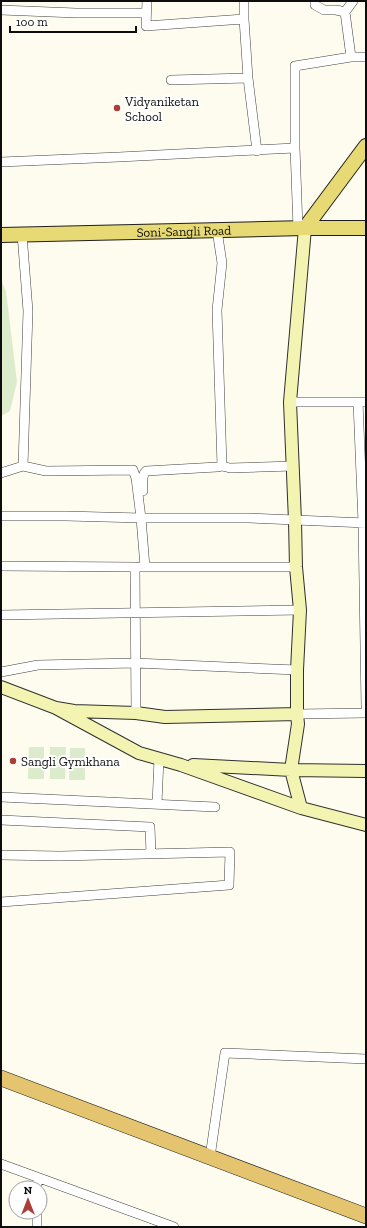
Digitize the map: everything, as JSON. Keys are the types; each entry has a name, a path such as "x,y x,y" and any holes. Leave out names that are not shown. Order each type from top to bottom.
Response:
{"highway":[{"path":"1,1078 366,1216"}],"main road":[{"path":"301,808 290,770 298,724 297,670 300,610 296,567 290,402 302,228 366,146"},
{"name":"Soni-Sangli Road","path":"1,235 302,228 366,228"},
{"path":"1,687 56,708 139,753 181,765 301,808 366,825"},
{"path":"56,708 74,711 136,712 165,717 297,714"},
{"path":"181,765 290,770 366,771"}],"street":[{"path":"146,1 146,26 244,19"},
{"path":"244,1 248,78 257,151"},
{"path":"315,1 315,5 324,10 345,12"},
{"path":"351,57 345,12 353,1"},
{"path":"1,10 76,13 146,13"},
{"path":"302,228 295,148 295,66 366,56"},
{"path":"170,80 248,78"},
{"path":"1,162 295,148"},
{"path":"217,230 222,263 217,310 222,466"},
{"path":"22,234 28,311 23,466"},
{"path":"290,402 362,402 366,707"},
{"path":"1,473 23,466 46,471 133,470 136,478 141,518 145,567"},
{"path":"141,518 143,480 144,473 146,471 216,468 222,466 230,468 293,466"},
{"path":"1,516 249,518 364,523"},
{"path":"1,566 296,567"},
{"path":"135,567 136,712"},
{"path":"1,615 135,614 300,610"},
{"path":"1,672 38,665 136,663 297,670"},
{"path":"297,714 366,713"},
{"path":"157,804 159,759"},
{"path":"1,797 215,807"},
{"path":"1,820 150,827 151,854"},
{"path":"1,856 230,852 229,885 1,902"},
{"path":"210,1157 225,1053 366,1059"},
{"path":"1,1164 174,1227"}],"green space":[{"path":"1,280 6,291 17,382 10,411 1,416"},
{"path":"29,747 44,747 44,779 28,779"},
{"path":"50,747 66,747 65,779 50,779"},
{"path":"70,748 85,748 85,780 69,780"}],"place":[{"name":"Vidyaniketan School","path":"117,108"},
{"name":"Sangli Gymkhana","path":"13,761"}]}
